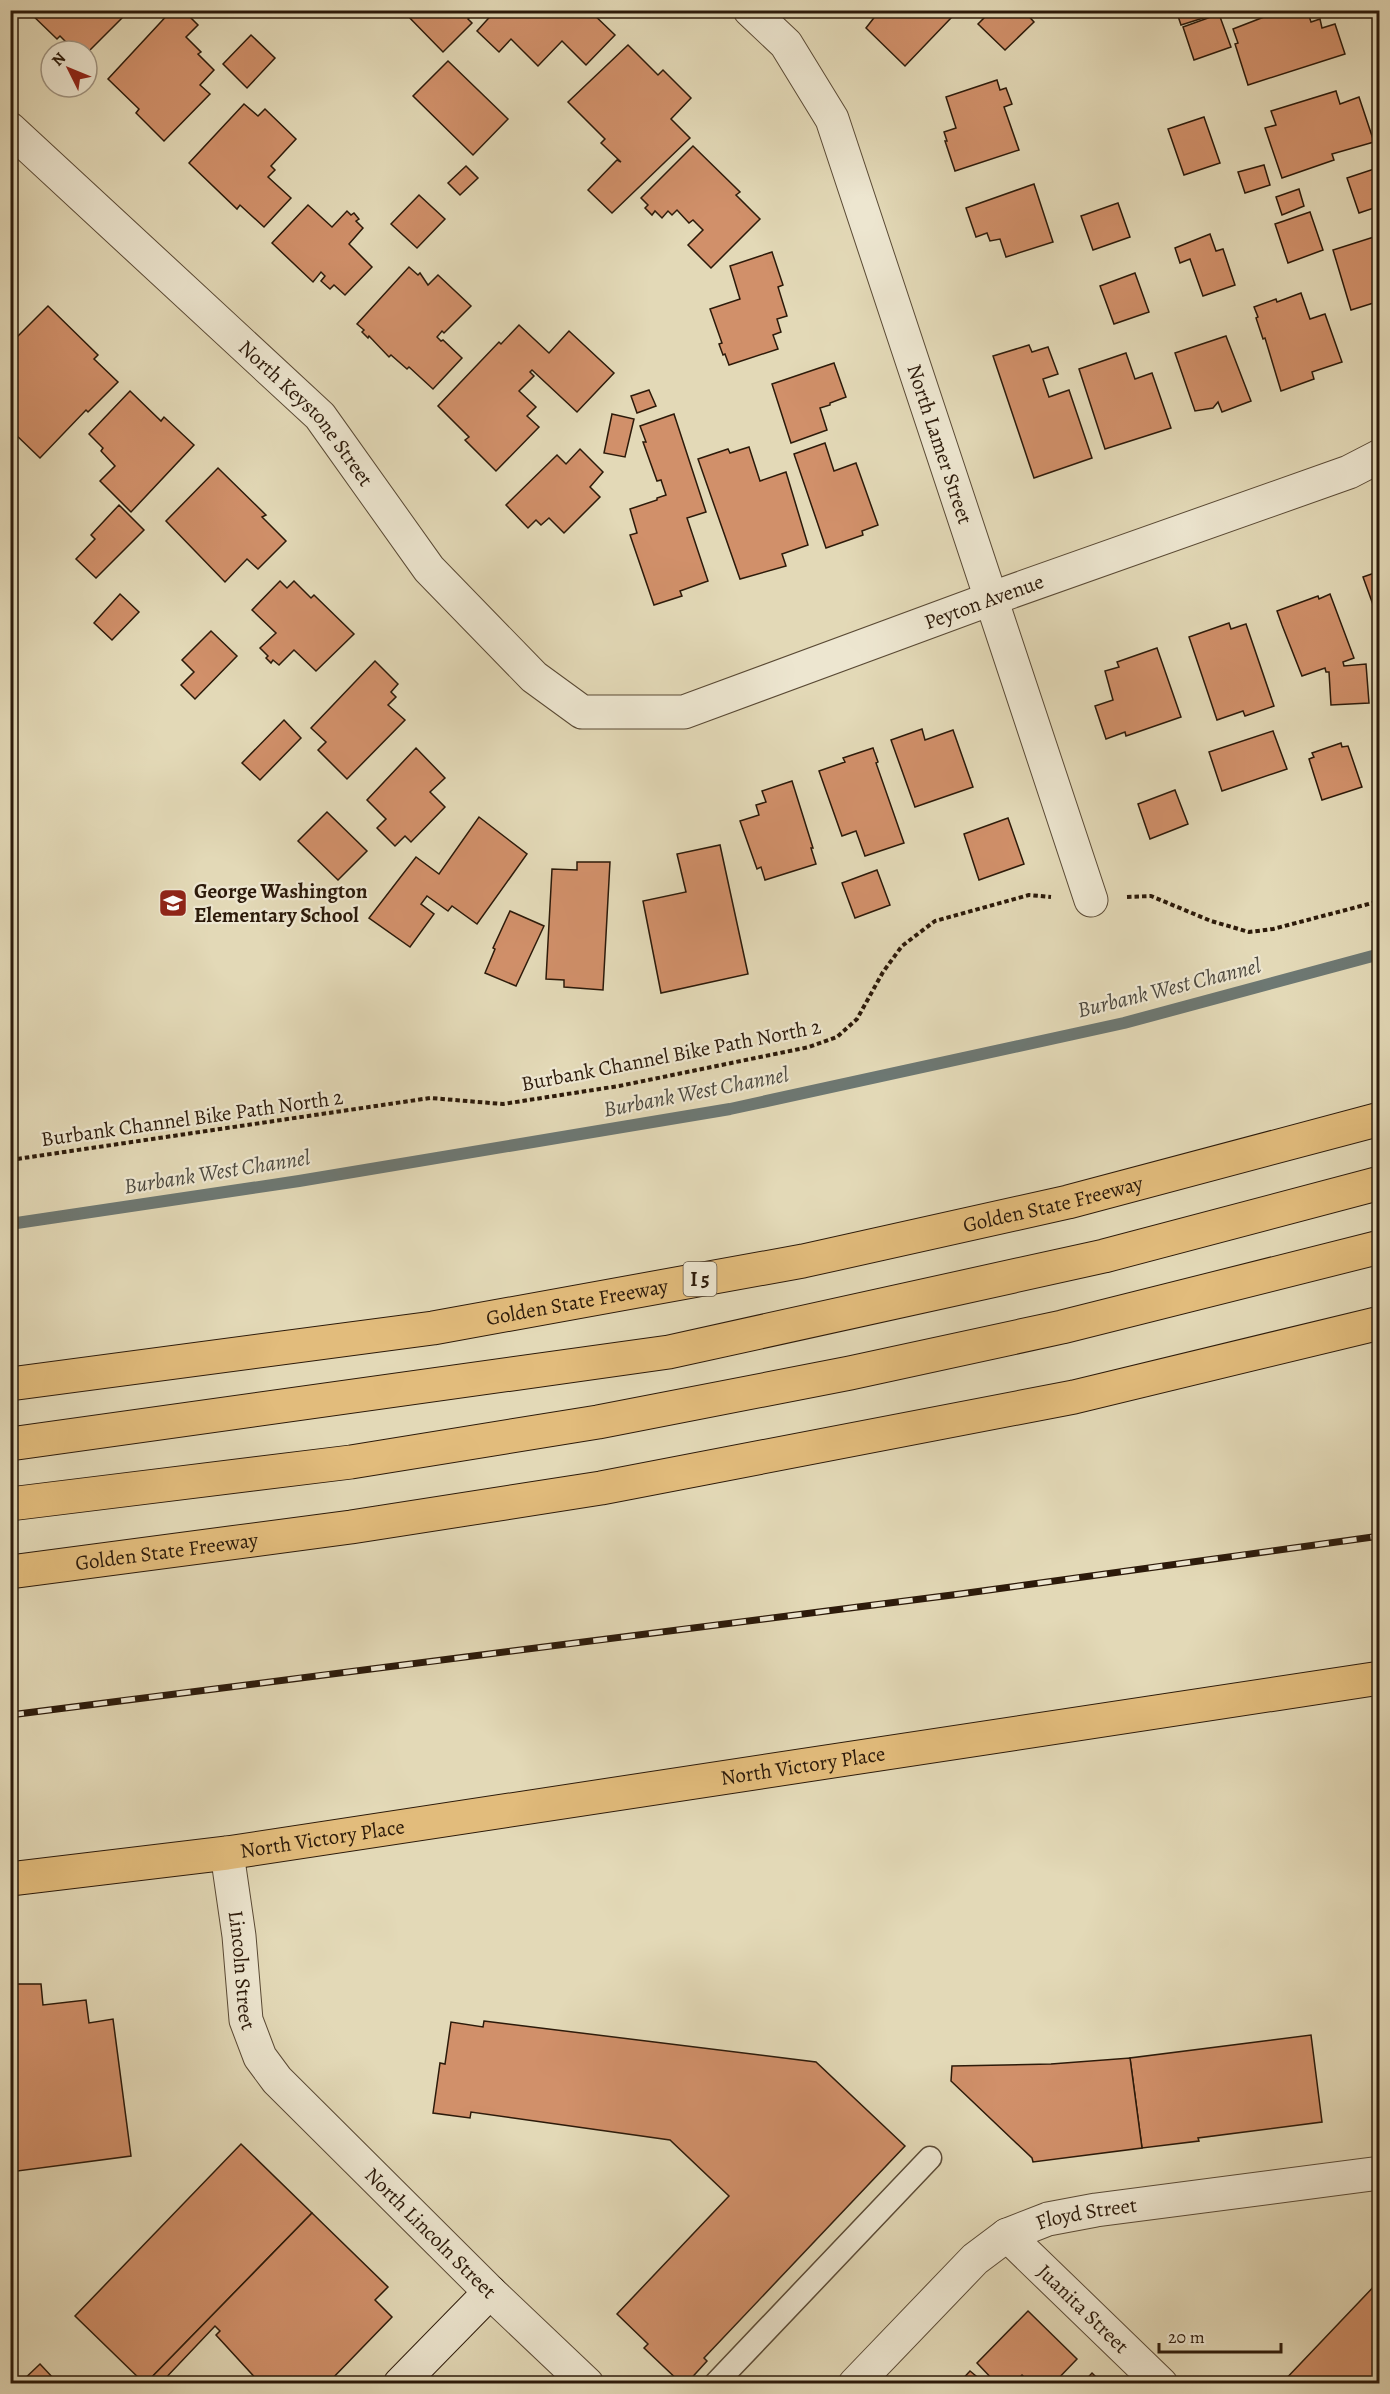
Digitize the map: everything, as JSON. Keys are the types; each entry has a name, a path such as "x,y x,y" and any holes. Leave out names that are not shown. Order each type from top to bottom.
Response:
{"main road":[{"name":"Golden State Freeway","path":"10,1384 433,1328 803,1261 1068,1203 1380,1119"},
{"path":"10,1444 669,1352 1104,1256 1380,1183"},
{"path":"10,1504 351,1462 610,1420 850,1373 1062,1327 1380,1247"},
{"name":"Golden State Freeway","path":"10,1572 351,1527 601,1488 1074,1397 1380,1323"},
{"name":"North Victory Place","path":"10,1879 227,1853 1380,1678"}],"street":[{"name":"North Lamer Street","path":"750,10 786,44 832,119 993,598 1091,900"},
{"name":"North Keystone Street","path":"10,129 320,417 429,569 534,677 582,712"},
{"name":"Peyton Avenue","path":"582,712 684,712 993,598 1349,472 1380,456"},
{"name":"Lincoln Street","path":"227,1853 239,1936 246,2020 260,2057 278,2080"},
{"name":"North Lincoln Street","path":"278,2080 490,2292 587,2384"},
{"name":"Floyd Street","path":"855,2384 975,2259 1007,2235 1048,2219 1096,2210 1380,2172"},
{"name":"Juanita Street","path":"1007,2235 1161,2384"},
{"path":"400,2384 490,2292"}],"lane":[{"path":"715,2384 930,2158"}],"path":[{"name":"Burbank Channel Bike Path North 2","path":"10,1160 430,1098 503,1104 619,1086 809,1047 837,1037 857,1019 883,972 902,946 935,921 1029,895 1091,900 1151,896 1211,921 1250,932 1273,929 1380,901"}],"building":[{"path":"27,10 130,10 99,41 99,39 63,39 60,36 57,39"},
{"path":"172,10 183,10 198,25 186,37 201,52 198,54 214,70 200,85 210,94 164,141 136,113 139,109 108,79"},
{"path":"402,10 465,10 471,16 468,19 472,23 443,52"},
{"path":"496,10 589,10 615,35 586,65 562,41 538,66 511,39 499,52 477,31"},
{"path":"880,10 944,10 951,18 905,66 866,28"},
{"path":"992,10 1023,10 1034,22 1005,50 978,24"},
{"path":"1176,10 1218,10 1219,13 1181,25"},
{"path":"1282,10 1307,10 1311,22 1320,19 1322,28 1335,24 1345,54 1248,85 1235,44 1238,43 1233,29"},
{"path":"1219,14 1231,47 1194,60 1183,27"},
{"path":"251,35 275,58 247,88 223,64"},
{"path":"628,45 658,75 663,70 691,98 671,119 690,138 612,213 588,190 617,160 621,162 601,143 605,139 568,102"},
{"path":"448,61 508,119 473,155 413,96"},
{"path":"997,80 1000,90 1006,88 1012,104 1004,107 1019,150 955,171 945,141 947,141 944,132 956,128 946,97"},
{"path":"1336,91 1340,104 1359,97 1374,142 1332,154 1334,160 1282,178 1265,128 1276,125 1271,111"},
{"path":"244,104 258,116 265,109 296,139 271,166 275,170 268,177 291,198 264,227 240,205 237,209 189,163"},
{"path":"1204,117 1220,163 1184,175 1168,129"},
{"path":"693,146 740,192 736,195 760,219 711,268 688,245 703,230 693,220 689,223 677,210 672,215 668,211 662,218 655,211 652,215 645,208 648,205 641,198"},
{"path":"1264,165 1270,185 1245,193 1238,172"},
{"path":"466,166 478,178 460,195 448,183"},
{"path":"1380,167 1380,206 1359,213 1347,178"},
{"path":"1034,184 1053,242 1006,257 1000,239 990,241 987,233 976,237 966,208"},
{"path":"1299,189 1304,206 1282,215 1276,197"},
{"path":"419,195 445,219 417,248 391,224"},
{"path":"1118,203 1130,237 1093,250 1081,216"},
{"path":"308,205 332,227 347,211 351,215 354,213 359,219 356,221 363,228 349,244 372,267 345,295 334,285 330,289 321,281 325,276 321,272 313,282 272,243"},
{"path":"1310,212 1323,250 1288,263 1275,224"},
{"path":"1210,234 1216,251 1223,249 1235,285 1203,296 1190,259 1180,263 1175,248"},
{"path":"1380,235 1380,301 1351,310 1333,250"},
{"path":"772,252 783,285 778,287 787,316 777,319 781,332 773,335 778,349 729,365 719,344 722,343 710,309 740,299 730,266"},
{"path":"409,267 418,275 420,273 428,285 438,275 471,306 437,337 462,358 433,389 409,367 407,369 391,355 389,357 369,336 368,338 362,332 364,330 357,324"},
{"path":"1135,273 1149,312 1114,324 1100,286"},
{"path":"10,290 17,297 10,303"},
{"path":"1301,293 1310,319 1325,314 1342,362 1312,372 1314,379 1281,391 1254,307"},
{"path":"48,306 98,355 94,359 118,382 88,412 86,410 40,458 13,432 10,435 10,344"},
{"path":"519,325 549,353 569,331 614,373 577,412 532,370 530,372 534,376 519,391 536,407 527,416 539,427 496,471 465,440 469,437 438,406 499,342 501,344"},
{"path":"1226,336 1251,401 1222,412 1218,402 1213,408 1195,411 1175,353"},
{"path":"1029,345 1032,352 1048,347 1058,374 1043,379 1049,397 1069,390 1092,458 1034,478 993,356"},
{"path":"1126,353 1135,379 1152,373 1171,428 1105,449 1079,369"},
{"path":"834,363 846,397 820,408 827,430 791,443 772,384"},
{"path":"649,390 656,406 637,413 631,396"},
{"path":"130,391 161,421 164,417 194,445 131,512 100,481 115,466 101,451 103,448 89,434"},
{"path":"612,414 634,419 625,457 604,453"},
{"path":"674,414 706,512 687,518 708,581 680,591 682,596 654,605 630,535 637,533 630,509 666,495 661,480 657,481 643,442 646,442 640,426"},
{"path":"825,443 834,471 856,463 878,525 862,531 863,535 826,548 794,454"},
{"path":"749,447 760,481 786,472 808,545 782,554 786,566 740,579 698,459 728,449 730,453"},
{"path":"580,449 603,472 590,487 600,497 564,533 549,518 541,525 536,520 528,528 506,505 557,455 566,464"},
{"path":"218,468 266,515 262,517 286,541 258,569 247,559 225,582 166,521"},
{"path":"119,505 144,530 96,578 76,559 95,539 91,535"},
{"path":"1380,571 1380,624 1363,577"},
{"path":"280,581 287,588 294,581 311,598 314,595 354,634 316,671 294,650 279,665 273,660 271,663 260,648 276,633 252,610"},
{"path":"120,594 139,612 112,640 94,623"},
{"path":"1330,594 1354,658 1343,662 1344,666 1366,664 1369,703 1331,705 1329,672 1326,672 1325,668 1302,676 1277,611"},
{"path":"1229,623 1231,629 1246,624 1274,706 1245,716 1243,711 1217,720 1189,637"},
{"path":"211,631 237,656 195,699 181,685 194,672 182,660"},
{"path":"1157,648 1181,717 1126,736 1125,732 1106,739 1095,706 1113,700 1105,671 1119,667 1117,662"},
{"path":"375,661 398,684 391,692 396,697 388,705 405,720 347,779 318,750 326,742 311,728"},
{"path":"284,720 301,738 260,780 242,763"},
{"path":"922,729 925,740 953,730 973,787 915,807 891,740"},
{"path":"1273,731 1287,769 1222,791 1209,752"},
{"path":"1341,743 1342,747 1348,746 1362,787 1322,800 1309,759 1314,757 1312,753"},
{"path":"416,748 445,778 430,792 445,807 411,842 405,836 395,846 377,828 386,819 367,800"},
{"path":"873,748 878,762 876,763 904,843 865,856 856,831 842,836 819,771 845,762 843,758"},
{"path":"792,781 816,864 765,880 761,867 757,869 740,821 759,815 756,805 766,802 762,791"},
{"path":"1175,790 1188,824 1150,839 1138,804"},
{"path":"327,812 367,851 338,880 298,841"},
{"path":"479,817 527,854 477,924 452,906 448,911 427,896 421,904 434,914 410,947 369,918 416,857 439,874"},
{"path":"1008,818 1024,864 979,880 964,834"},
{"path":"720,845 748,974 661,993 643,901 686,892 677,854"},
{"path":"577,862 610,862 603,990 564,987 564,980 546,979 552,869 577,870"},
{"path":"877,870 890,905 855,918 842,883"},
{"path":"510,911 544,926 516,986 485,973 495,949 493,948"},
{"path":"10,1984 41,1984 43,2005 86,2000 89,2023 113,2019 131,2156 10,2172"},
{"path":"484,2021 816,2062 905,2146 704,2358 707,2361 686,2384 682,2384 644,2348 648,2344 617,2314 729,2196 670,2140 471,2112 470,2118 433,2113 440,2063 445,2064 451,2022 483,2027"},
{"path":"1311,2035 1322,2122 1198,2138 1199,2141 1142,2148 1130,2058"},
{"path":"1130,2058 1142,2148 1033,2162 1032,2158 951,2081 952,2066 1051,2064"},
{"path":"241,2144 312,2213 145,2384 75,2316"},
{"path":"312,2213 388,2287 375,2300 392,2317 327,2384 261,2384 216,2335 220,2331 215,2326 160,2384 147,2382"},
{"path":"1380,2280 1380,2384 1281,2384"},
{"path":"1028,2311 1077,2359 1053,2384 1031,2384 1022,2375 1013,2384 997,2384 977,2363"},
{"path":"40,2364 55,2380 52,2384 19,2384"},
{"path":"970,2371 982,2381 980,2384 958,2384"},
{"path":"1092,2373 1103,2384 1082,2384"}],"waterway":[{"name":"Burbank West Channel","path":"10,1224 299,1181 730,1109 1124,1023 1380,954"}],"railway":[{"path":"10,1715 960,1594 1380,1536"}],"place":[{"name":"George Washington Elementary School","path":"173,903"}]}
